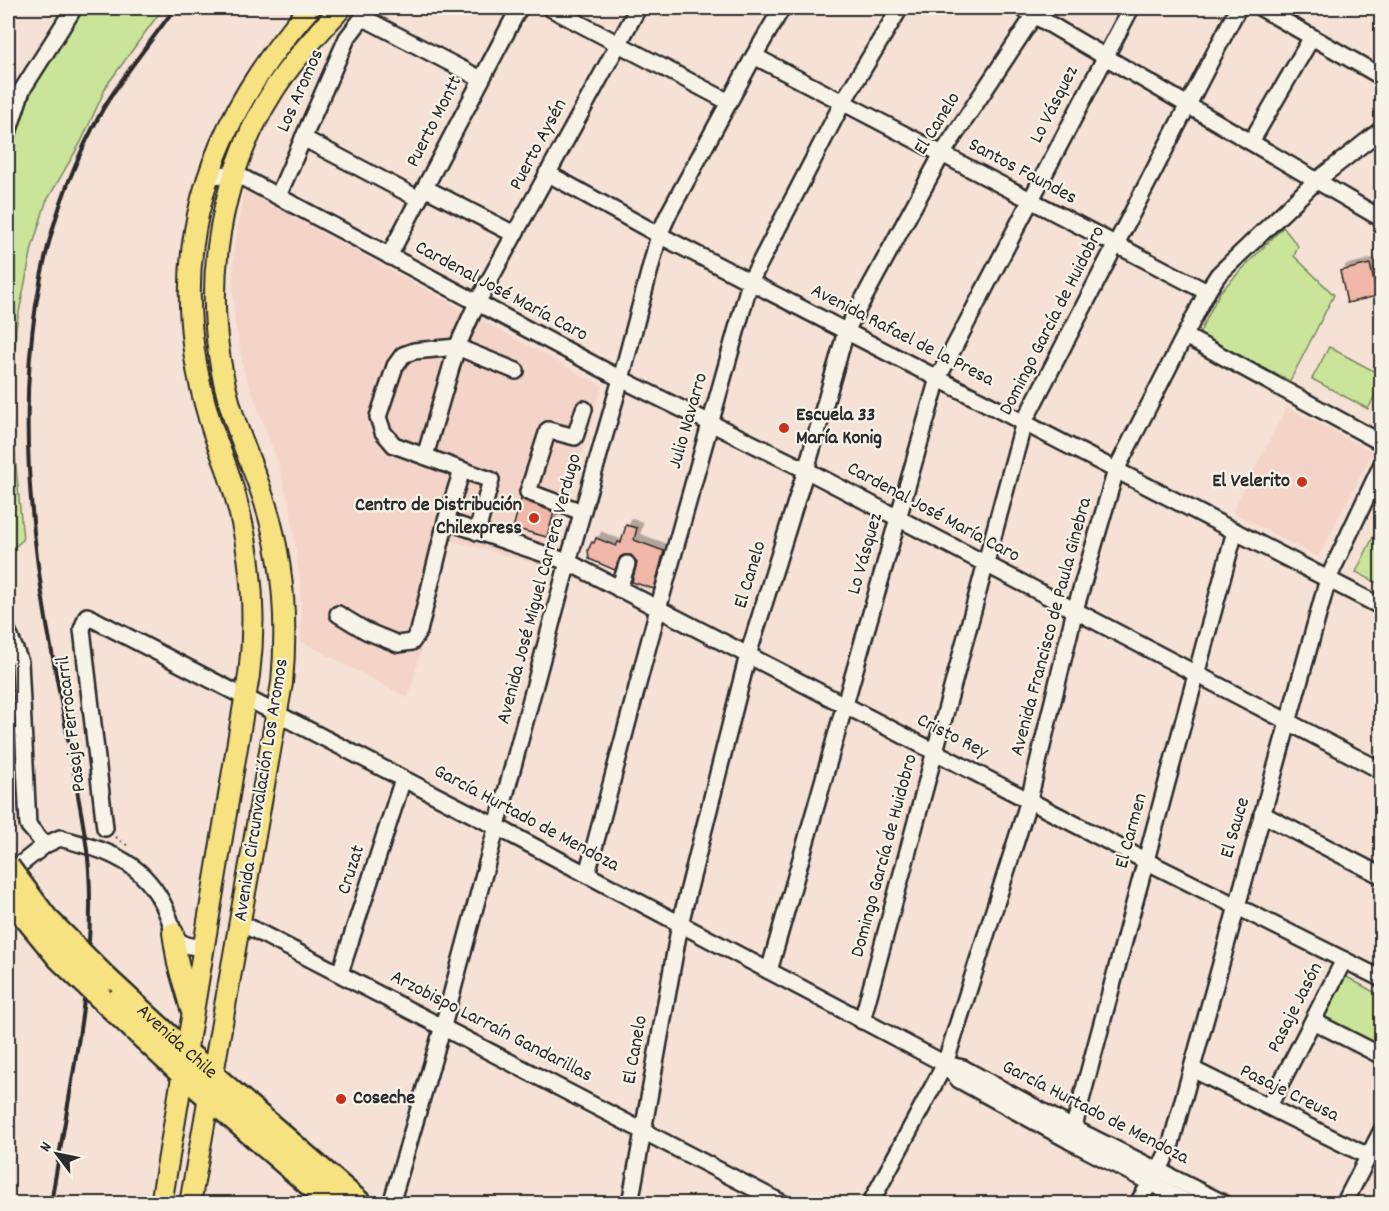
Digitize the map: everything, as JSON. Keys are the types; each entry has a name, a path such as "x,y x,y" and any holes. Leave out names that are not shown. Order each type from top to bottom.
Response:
{"highway":[{"name":"Avenida Chile","path":"8,867 24,891 105,990 182,1074 210,1085 361,1203"},
{"name":"Avenida Chile","path":"8,896 59,958 186,1052 210,1085 332,1203"}],"main road":[{"name":"Avenida Circunvalación Los Aromos","path":"161,1203 249,675 253,633 253,592 249,559 239,510 202,391 193,337 190,282 195,226 207,177 238,105 258,74 310,8"},
{"name":"Avenida Circunvalación Los Aromos","path":"191,1196 241,923 285,654 280,566 267,508 230,404 221,366 216,327 215,278 218,244 234,173 252,129 276,87 341,8"},
{"path":"173,933 178,964 192,1013"},
{"path":"165,1182 191,1196"}],"street":[{"path":"8,133 22,90 74,8"},
{"name":"Puerto Montt","path":"389,256 519,8"},
{"path":"550,8 729,102"},
{"name":"Puerto Aysén","path":"425,456 457,347 477,303 638,8"},
{"name":"Avenida José Miguel Carrera Verdugo","path":"391,1203 443,1026 659,235 729,102 782,8"},
{"name":"Julio Navarro","path":"587,874 658,609 750,282 843,102 900,8"},
{"name":"Lo Vásquez","path":"769,971 938,378 1131,8"},
{"path":"1261,8 1382,77"},
{"path":"1032,10 1104,56 1382,219"},
{"name":"El Canelo","path":"630,1203 680,924 748,655 806,470 846,331 942,154 1032,10"},
{"name":"Domingo García de Huidobro","path":"862,1021 1024,422 1187,105 1232,10"},
{"path":"366,12 481,80"},
{"name":"Los Aromos","path":"278,196 347,38 366,12"},
{"path":"1251,142 1312,37"},
{"name":"Santos Faundes","path":"754,56 1207,292"},
{"name":"Avenida Francisco de Paula Ginebra","path":"870,1203 945,1064 1029,800 1075,610 1116,470 1207,292 1230,262 1316,181 1382,129"},
{"path":"303,138 514,234"},
{"path":"207,177 234,173"},
{"name":"Cardenal José María Caro","path":"234,173 621,379 806,470 1382,771"},
{"name":"Avenida Rafael de la Presa","path":"547,174 659,235 1382,607"},
{"path":"1185,336 1382,443"},
{"path":"477,532 491,480 394,445 383,432 378,417 394,366 403,355 414,351 457,347 516,370"},
{"path":"582,512 528,492 548,430 575,437 584,408"},
{"name":"El Sauce","path":"1137,1203 1151,1184 1170,1147 1328,579 1376,487 1382,464"},
{"path":"338,614 366,632 398,644 412,642 418,632 446,520 462,470"},
{"name":"Cristo Rey","path":"446,520 568,562 1146,861 1381,978"},
{"name":"El Carmen","path":"1071,1135 1235,531"},
{"path":"619,589 627,564"},
{"name":"García Hurtado de Mendoza","path":"87,616 497,827 945,1064 963,1068 1151,1184 1191,1203"},
{"name":"Pasaje Ferrocarril","path":"87,616 82,629 105,828"},
{"path":"8,632 20,662 28,825 45,845"},
{"name":"Cruzat","path":"340,974 403,779"},
{"path":"1262,814 1382,876"},
{"path":"8,874 45,845 60,838 101,850 139,872 157,894 167,913 173,933 183,943 203,947"},
{"name":"Arzobispo Larraín Gandarillas","path":"241,923 784,1203"},
{"name":"Pasaje Jasón","path":"1269,1106 1344,960"},
{"path":"1313,1021 1382,1056"},
{"name":"Pasaje Creusa","path":"1192,1070 1368,1156"},
{"path":"1344,1203 1382,1130"},
{"name":"García Hurtado de Mendoza","path":"1071,1135 1159,1170 1225,1203"}],"shaded area":[{"path":"244,190 602,386 555,540 551,568 451,540 408,698 301,641 301,587 290,507 277,460 244,371 235,323 234,252"},
{"name":"El Velerito","path":"1287,407 1373,452 1318,557 1232,512"}],"green space":[{"path":"75,8 163,8 107,85 81,142 46,202 32,248 16,327 11,414 23,540 8,552 8,124"},
{"path":"1283,227 1298,246 1294,256 1334,295 1290,381 1199,334 1220,292"},
{"path":"1329,347 1381,375 1381,383 1368,409 1312,379"},
{"path":"1381,521 1382,585 1356,572"},
{"path":"1345,976 1381,996 1381,1048 1323,1017"}],"building":[{"path":"1370,264 1377,296 1347,303 1340,271"},
{"name":"Centro de Distribución Chilexpress","path":"521,499 554,512 547,537 513,528"},
{"path":"626,525 637,528 634,540 664,551 654,589 632,582 637,563 631,555 620,557 615,570 589,559 588,550 596,538 616,546 618,542 621,543"}],"railway":[{"path":"51,1204 85,995 90,911 89,870 85,835 37,559 30,493 28,427 30,361 37,296 52,232 73,170 111,96 175,8"}],"place":[{"name":"Escuela 33 María Konig","path":"784,428"},
{"name":"El Velerito","path":"1302,482"},
{"name":"Centro de Distribución Chilexpress","path":"534,518"},
{"name":"Coseche","path":"341,1099"}]}
